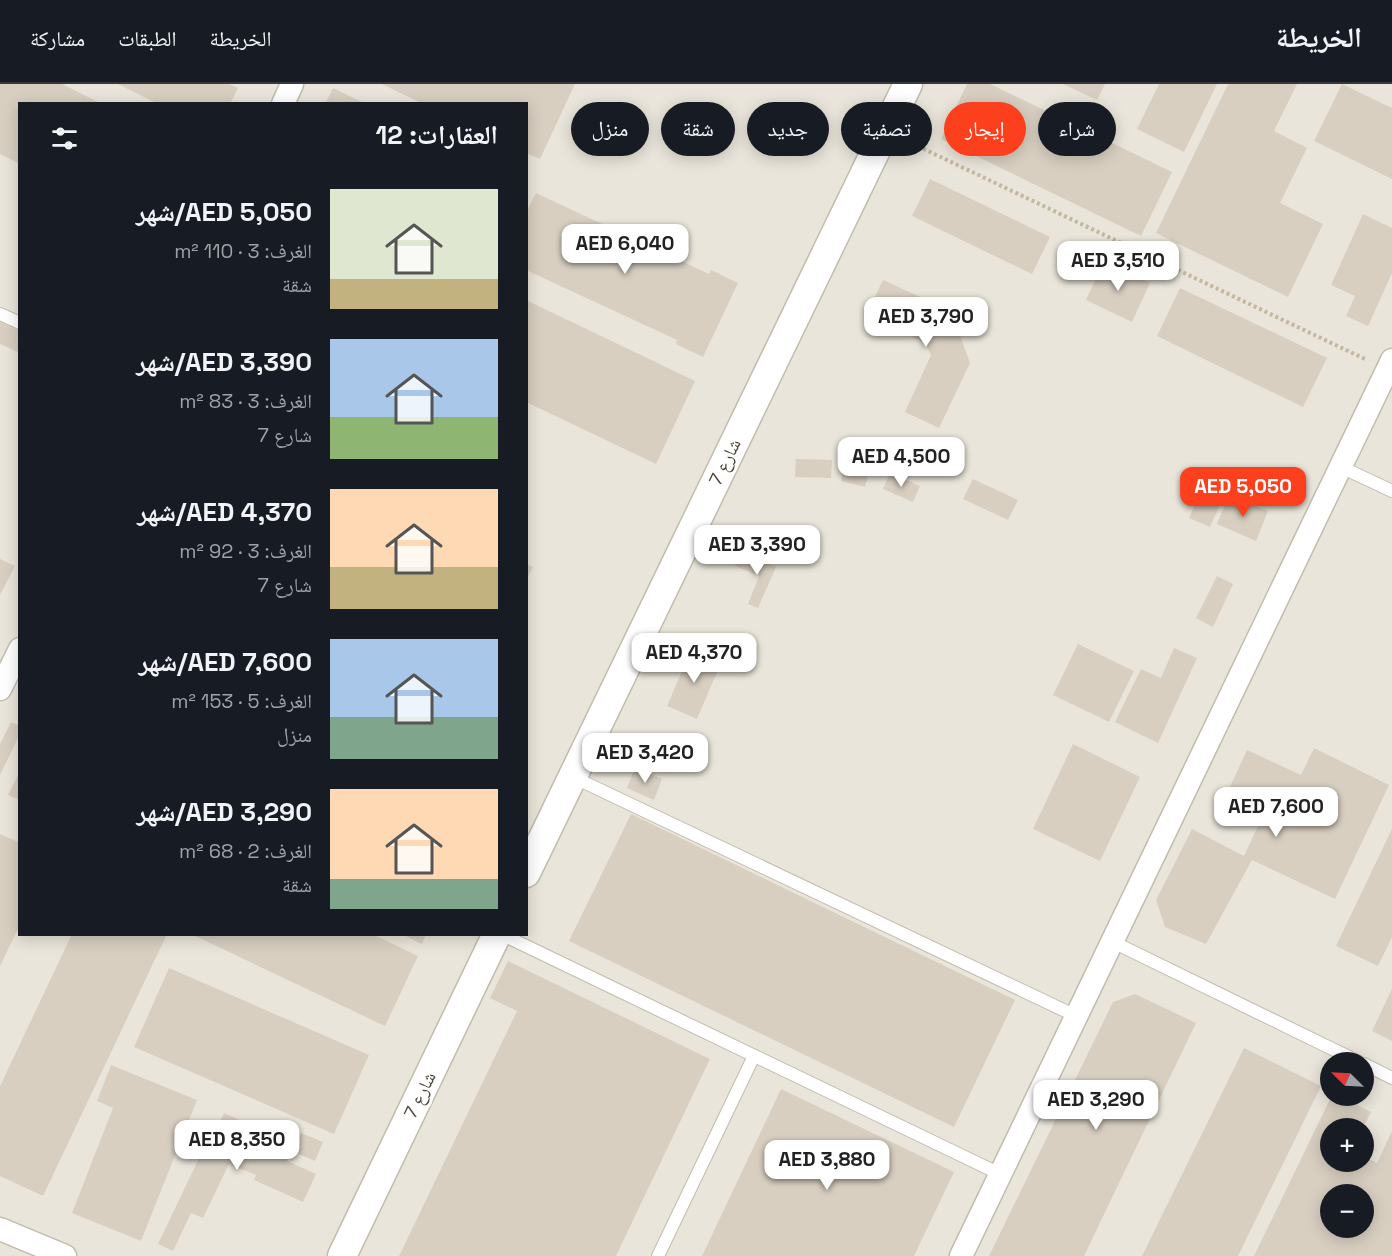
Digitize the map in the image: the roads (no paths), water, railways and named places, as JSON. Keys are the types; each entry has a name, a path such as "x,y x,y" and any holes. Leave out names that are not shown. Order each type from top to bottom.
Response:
{"street":[{"path":"284,102 292,84"},
{"name":"شارع 7","path":"528,869 908,84"},
{"path":"961,1256 1390,364"},
{"path":"0,689 18,653"},
{"name":"شارع 7","path":"342,1256 498,936"},
{"path":"0,1229 65,1256"}],"lane":[{"path":"0,314 18,322"},
{"path":"1341,467 1392,491"},
{"path":"573,777 1076,1016"},
{"path":"503,936 1000,1174"},
{"path":"1113,942 1338,1052"},
{"path":"658,1256 754,1056"},
{"path":"1374,1069 1392,1078"}]}
